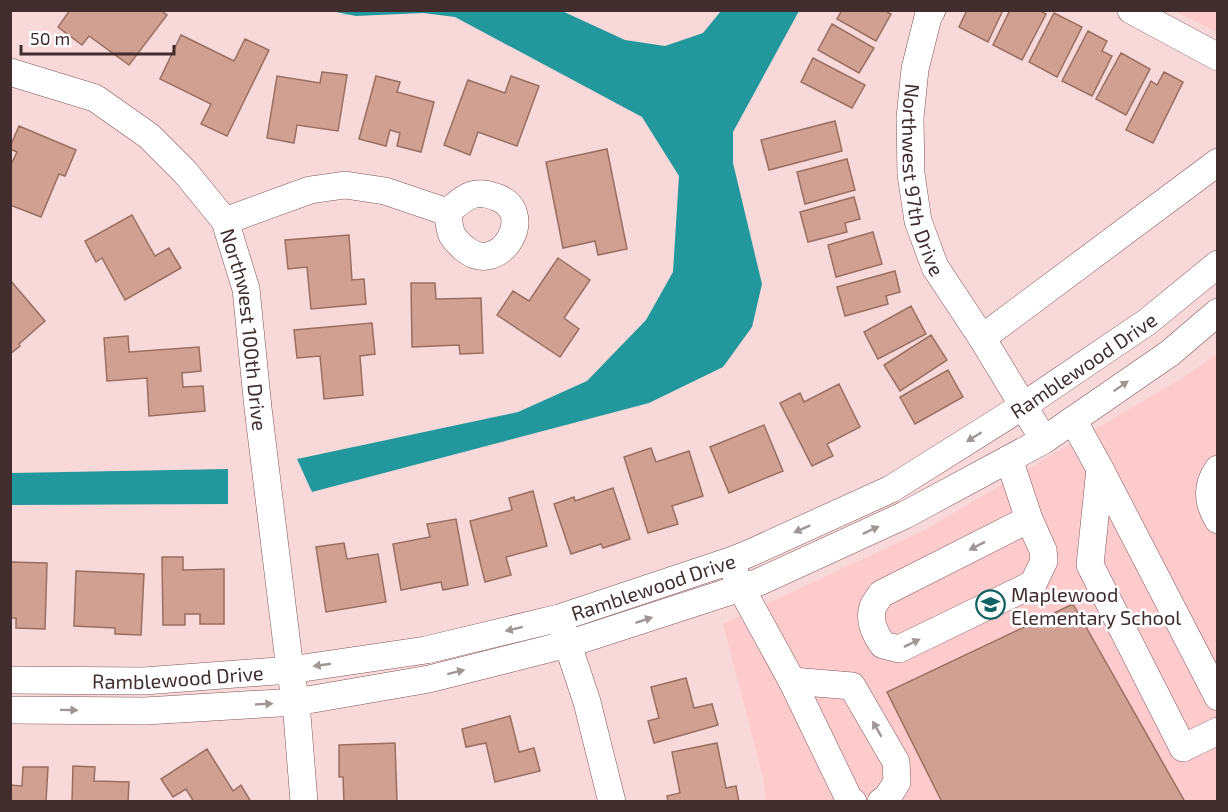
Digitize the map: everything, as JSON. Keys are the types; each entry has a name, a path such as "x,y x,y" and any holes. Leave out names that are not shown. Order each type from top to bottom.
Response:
{"street":[{"name":"Northwest 97th Drive","path":"932,10 928,17 915,69 910,118 911,174 918,221 935,267 982,338 1044,440"},
{"path":"1131,10 1218,57"},
{"name":"Northwest 100th Drive","path":"10,72 95,98 149,136 185,172 225,221 246,289 258,408 290,670 296,702 304,801"},
{"path":"982,338 1218,162"},
{"path":"225,221 310,190 345,185 385,191 447,212"},
{"name":"Ramblewood Drive","path":"10,680 144,681 290,670 426,650 559,618 730,561 891,489 1023,406 1147,322 1218,264"},
{"name":"Ramblewood Drive","path":"10,710 145,711 296,702 429,679 568,644 741,588 759,582 905,515 1044,440 1170,352 1218,312"},
{"path":"1073,420 1218,697"},
{"path":"1009,459 1029,519 1043,550 1044,561 1034,585 899,649 883,645 874,633 872,620 873,606 881,594 1029,519"},
{"path":"1100,469 1090,564 1183,748 1218,731"},
{"path":"1218,469 1212,477 1209,498 1218,520"},
{"path":"730,561 741,588 792,681 849,799 853,801"},
{"path":"559,618 586,702 612,801"},
{"path":"792,681 852,686 896,762 897,782 886,798 881,801"}],"shaded area":[{"path":"1174,11 1217,11 1217,32"},
{"name":"Maplewood Elementary School","path":"1217,353 1217,801 766,801 763,777 723,624 923,531 1192,372"}],"water":[{"path":"331,11 562,11 625,40 665,46 703,33 721,11 799,11 733,132 733,163 762,284 752,327 723,367 649,403 312,492 297,459 518,412 587,381 646,320 673,272 679,176 642,117 455,17 423,13 356,16"},
{"path":"228,469 228,504 11,505 11,473"}],"building":[{"path":"70,10 160,10 167,15 129,65 89,36 82,45 58,27"},
{"path":"842,10 884,10 891,14 876,41 837,19"},
{"path":"967,10 1003,10 988,42 959,27"},
{"path":"1010,10 1039,10 1046,14 1022,60 993,45"},
{"path":"1054,13 1082,27 1057,77 1029,62"},
{"path":"832,24 874,48 859,73 818,50"},
{"path":"1088,31 1107,41 1102,51 1112,56 1092,96 1062,81"},
{"path":"181,35 234,61 245,39 269,50 227,136 201,124 211,104 160,79"},
{"path":"1121,53 1150,69 1126,115 1096,99"},
{"path":"813,58 865,85 852,108 801,82"},
{"path":"322,72 347,75 338,131 297,125 294,143 267,138 277,76 320,83"},
{"path":"1164,72 1183,82 1153,143 1126,130 1151,81 1157,85"},
{"path":"376,76 400,82 397,92 434,102 421,152 397,146 400,133 390,130 386,146 359,139"},
{"path":"511,76 539,86 517,146 478,132 470,155 444,145 468,80 505,93"},
{"path":"835,121 842,151 769,170 761,140"},
{"path":"19,126 76,150 65,176 59,174 41,217 10,205 10,167 17,152 10,147"},
{"path":"607,149 627,249 598,255 595,241 563,248 546,162"},
{"path":"847,159 855,190 805,204 797,172"},
{"path":"854,197 860,219 845,223 847,232 808,242 800,212"},
{"path":"132,215 155,256 169,248 181,268 125,300 102,258 96,262 85,241"},
{"path":"873,232 882,264 836,277 828,245"},
{"path":"349,235 352,280 364,279 366,304 311,309 307,267 288,269 285,240"},
{"path":"558,258 590,280 564,318 579,329 560,357 497,315 513,291 529,301"},
{"path":"895,271 900,292 886,296 888,304 845,316 837,287"},
{"path":"10,280 45,321 10,354"},
{"path":"411,283 435,283 436,299 481,298 483,353 460,354 459,345 412,347"},
{"path":"911,306 926,334 878,359 864,332"},
{"path":"372,323 375,354 360,356 363,395 324,399 320,356 297,358 294,330"},
{"path":"931,335 947,360 900,391 884,365"},
{"path":"128,336 129,352 199,347 201,371 182,373 183,387 203,386 205,411 149,416 147,378 107,381 104,338"},
{"path":"948,370 963,397 915,424 900,397"},
{"path":"839,384 860,427 827,444 833,456 812,466 780,403 800,393 804,402"},
{"path":"764,425 783,471 729,493 710,447"},
{"path":"651,448 656,462 689,451 703,496 672,506 678,524 648,533 624,457"},
{"path":"613,488 630,539 603,548 601,544 571,554 554,504 574,497 575,501"},
{"path":"533,491 547,546 506,557 511,575 485,582 470,521 512,510 509,498"},
{"path":"456,519 468,585 443,590 441,582 401,590 393,544 430,537 427,524"},
{"path":"344,543 347,559 378,554 386,602 326,612 316,547"},
{"path":"162,557 183,557 183,570 224,569 224,624 200,624 200,614 185,614 185,625 163,625"},
{"path":"10,562 47,563 45,629 16,628 16,618 10,618"},
{"path":"76,571 144,574 141,635 115,634 115,628 74,626"},
{"path":"1073,604 1185,802 942,802 887,692"},
{"path":"686,678 694,708 712,704 718,725 654,743 648,721 659,718 651,687"},
{"path":"510,716 519,752 534,748 540,771 495,782 486,743 466,747 462,729"},
{"path":"395,743 397,801 344,802 343,777 339,777 339,745"},
{"path":"717,743 726,788 736,786 739,802 668,802 667,796 680,793 672,752"},
{"path":"207,749 233,791 241,785 251,802 194,802 186,789 173,797 161,779"},
{"path":"73,766 95,767 94,781 129,782 128,802 72,802"},
{"path":"23,767 48,767 46,802 10,802 10,785 22,786"}],"place":[{"name":"Maplewood Elementary School","path":"990,605"}]}
